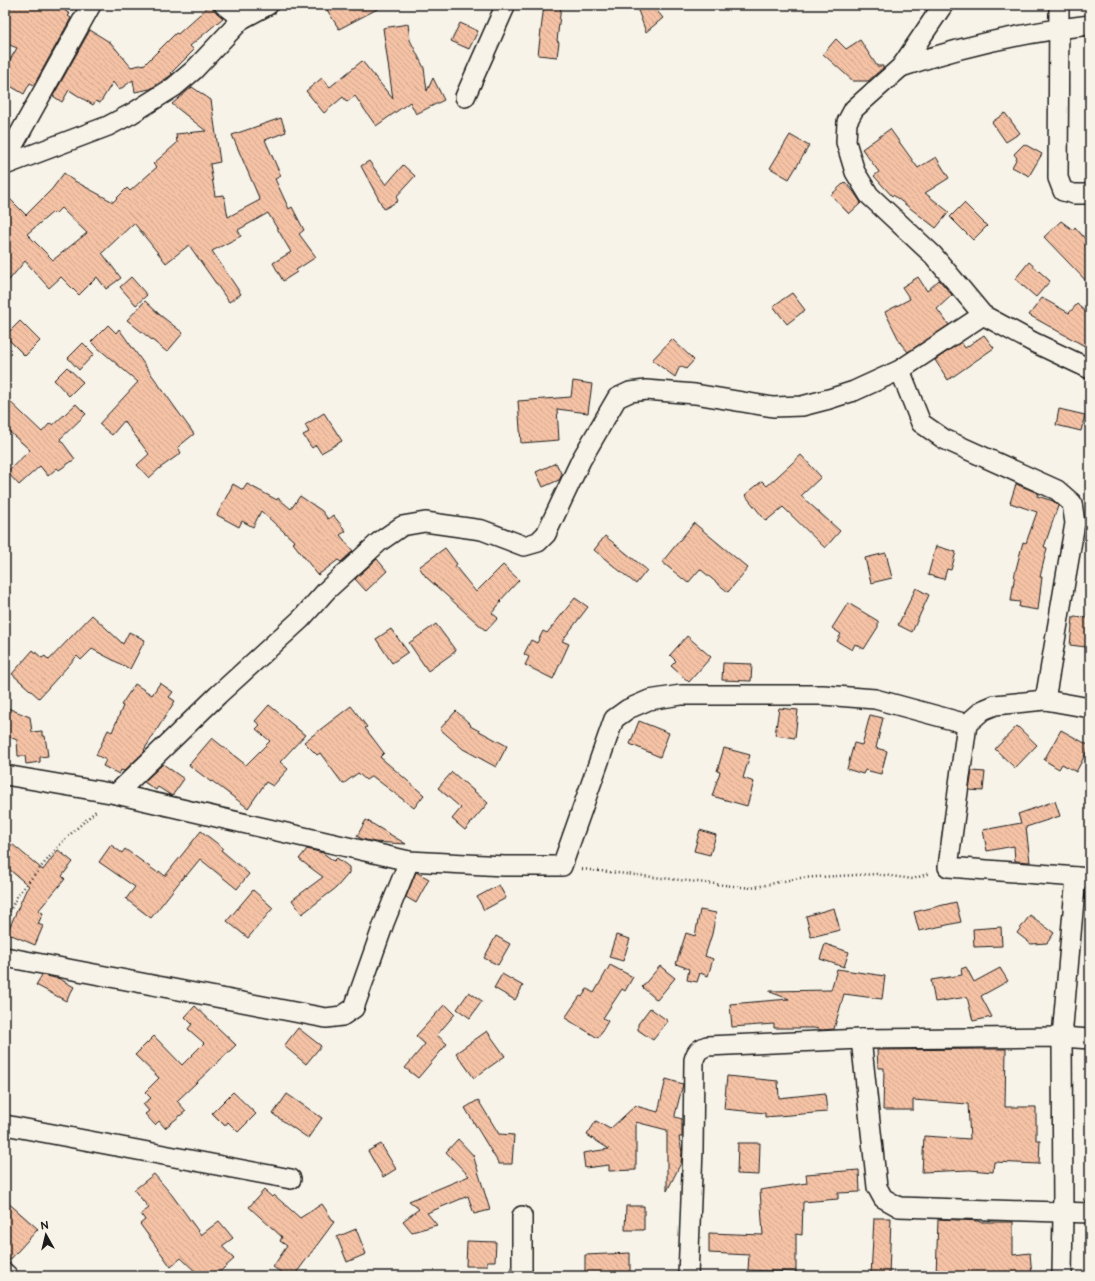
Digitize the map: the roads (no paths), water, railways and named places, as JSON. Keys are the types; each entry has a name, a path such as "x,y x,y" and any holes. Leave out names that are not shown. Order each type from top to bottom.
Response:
{"street":[{"path":"5,160 91,5"},
{"path":"224,5 242,19"},
{"path":"5,165 108,126 137,110 174,87 194,70 242,19 268,5"},
{"path":"465,97 488,46 504,5"},
{"path":"943,5 901,67 854,108 847,122 846,142 855,172 869,194 933,256 983,315 1033,342 1090,369"},
{"path":"1060,5 1058,28 1058,178 1064,191 1074,194 1090,194"},
{"path":"901,67 937,55 1027,33 1090,25"},
{"path":"116,794 218,695 301,618 327,590 379,542 402,526 425,522 482,530 524,546 538,542 546,534 581,460 617,398 630,392 646,390 695,394 773,407 802,406 854,391 900,370 983,315"},
{"path":"900,370 922,423 944,439 1058,490 1072,503 1075,523 1045,700"},
{"path":"5,775 116,794 409,861 504,866 562,866 614,719 628,709 649,700 681,695 823,695 875,699 967,724"},
{"path":"1062,1276 1062,1037 1083,878 948,867 967,724 983,710 995,705 1045,700 1090,708"},
{"path":"5,957 326,1018 342,1016 354,1008 384,923 409,861"},
{"path":"688,1276 693,1142 694,1060 695,1054 700,1049 707,1046 860,1039 1062,1037 1090,1039"},
{"path":"860,1039 878,1187 883,1198 899,1207 1090,1213"},
{"path":"5,1125 291,1179"},
{"path":"522,1216 522,1276"},
{"path":"5,1273 8,1276"}]}
